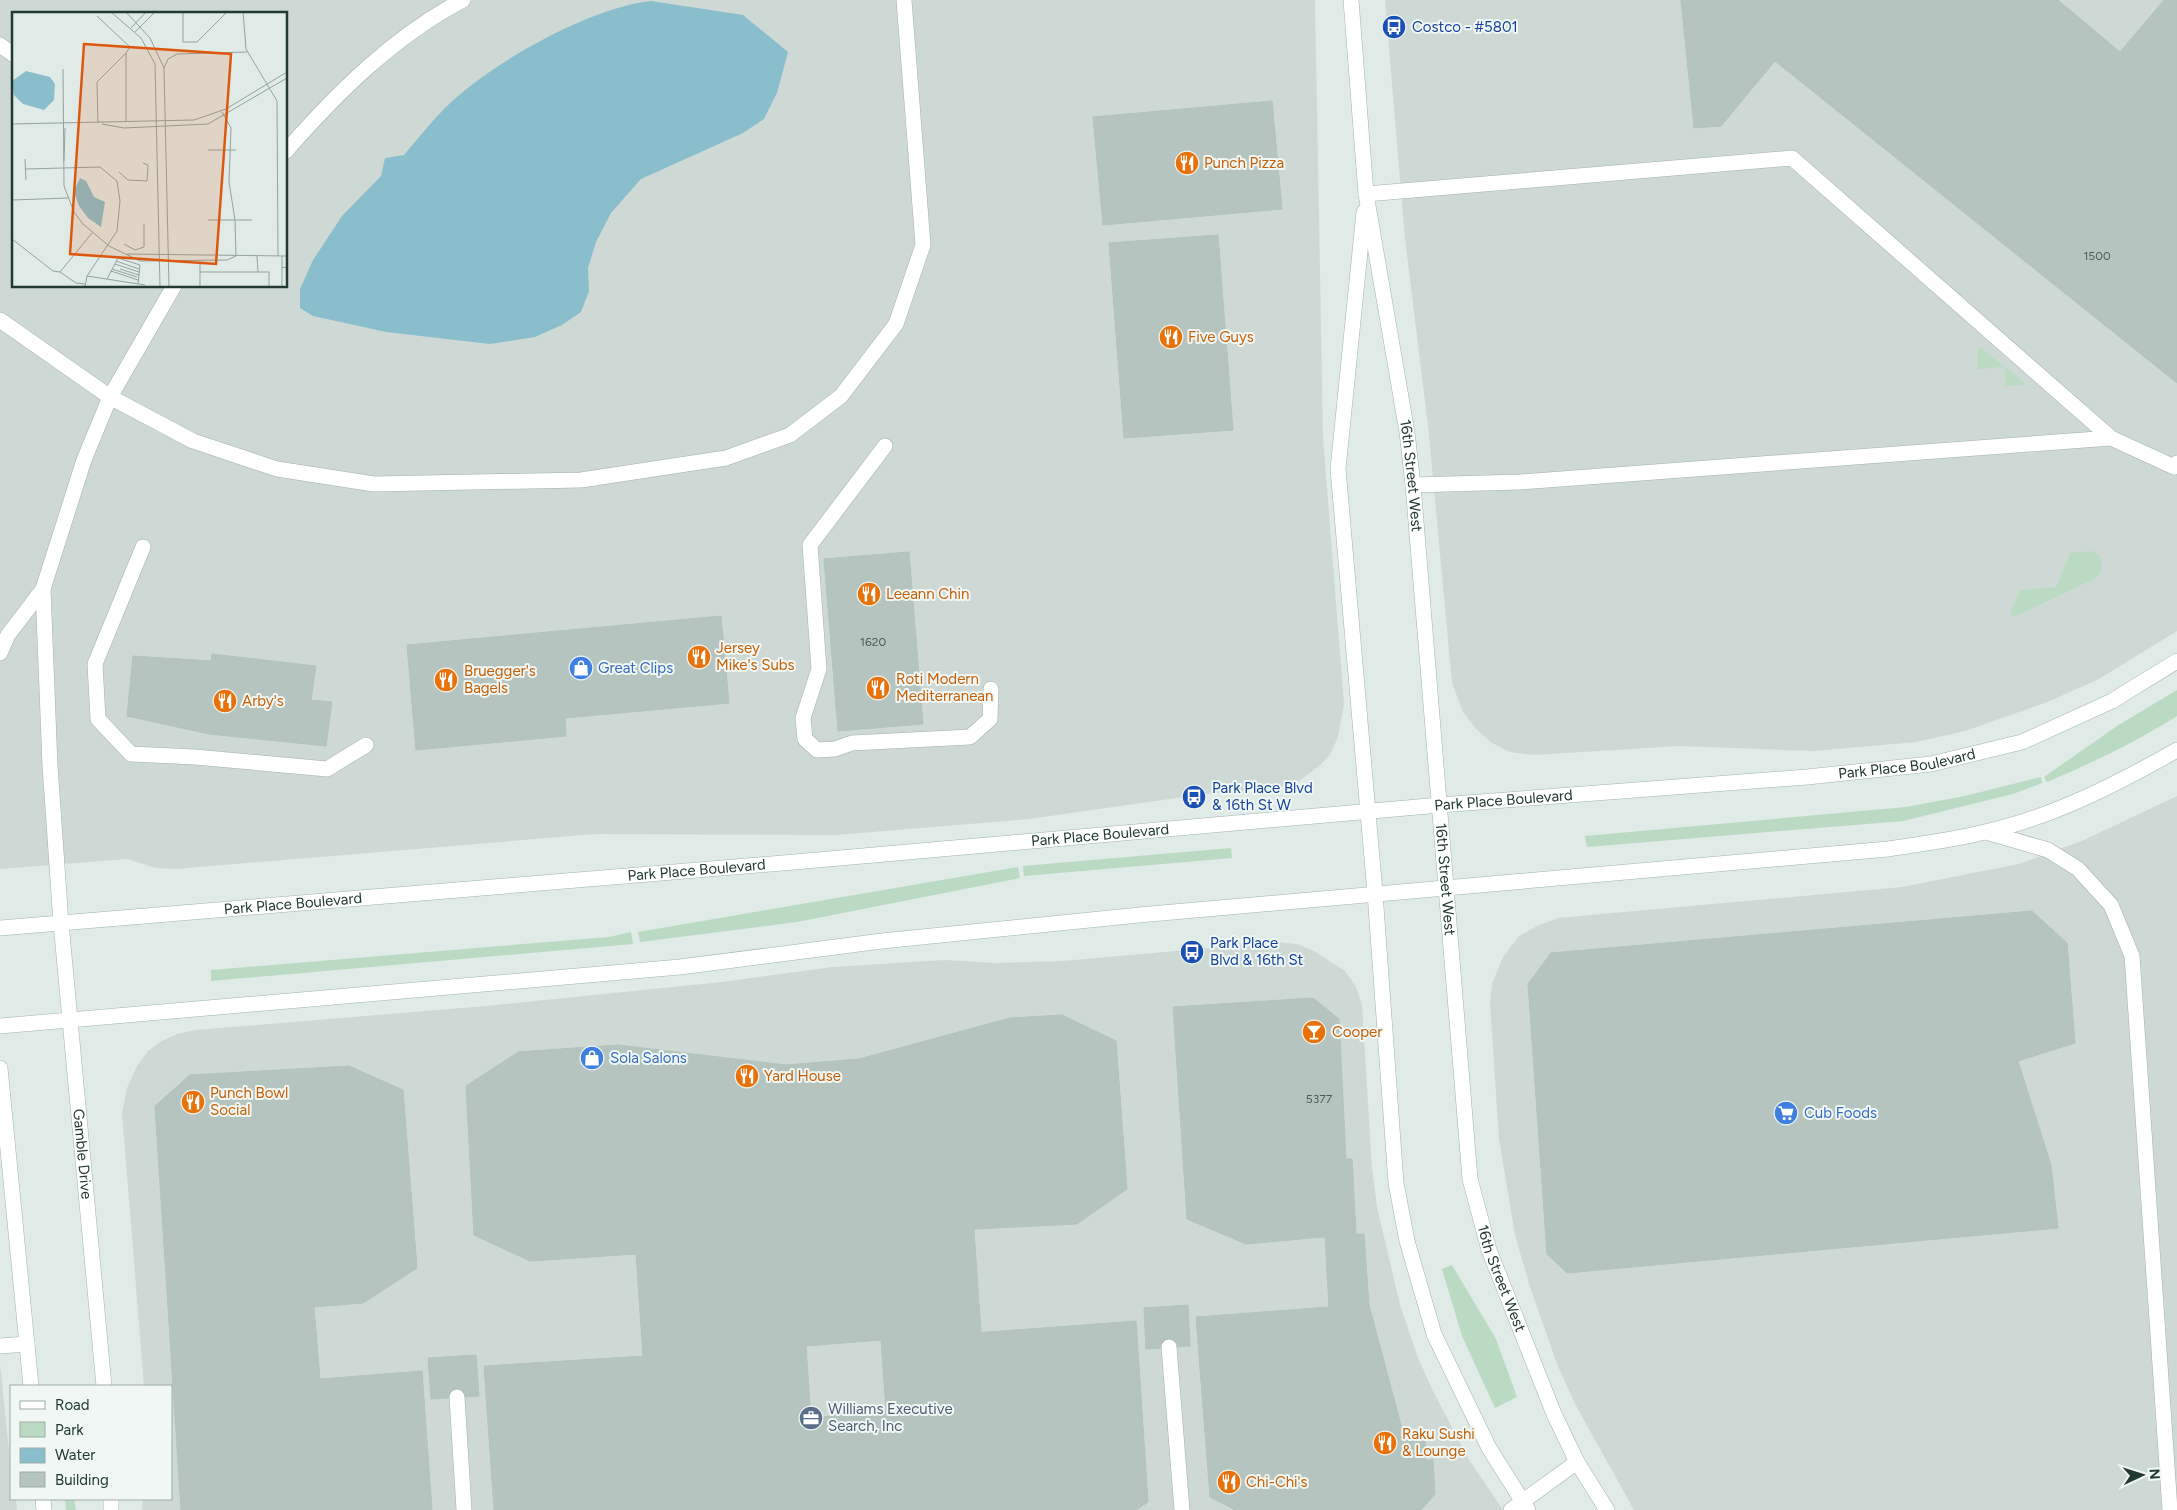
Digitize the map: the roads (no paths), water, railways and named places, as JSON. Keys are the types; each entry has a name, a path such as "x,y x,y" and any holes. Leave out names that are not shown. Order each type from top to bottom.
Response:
{"street":[{"path":"288,149 316,117 384,53 437,14 463,0"},
{"path":"0,320 110,396 193,441 277,469 374,484 581,480 726,458 790,435 841,396 896,324 923,245 904,0"},
{"name":"16th Street West","path":"1350,0 1366,194 1408,432 1470,1179 1494,1264 1554,1414 1577,1462 1607,1510"},
{"path":"0,45 12,54"},
{"path":"1366,194 1792,158 2111,438 2174,467 2177,463"},
{"name":"16th Street West","path":"1366,194 1338,469 1375,893 1396,1183 1407,1241 1434,1334 1520,1507"},
{"path":"0,653 8,635 42,589 84,460 110,396 173,288"},
{"path":"1413,485 1530,482 2111,438"},
{"path":"885,446 810,544 819,669 803,718 805,740 817,750 834,749 852,743 970,737 990,719 991,689"},
{"path":"143,547 94,664 98,719 131,754 194,757 327,769 366,745"},
{"name":"Gamble Drive","path":"42,589 50,766 62,923 104,1385"},
{"name":"Park Place Boulevard","path":"0,928 768,865 1440,805 1797,778 1931,764 2022,742 2112,701 2177,661"},
{"path":"0,1026 680,967 882,941 1375,893 1888,849 1986,832 2044,814 2123,780 2177,750"},
{"path":"1986,832 2048,850 2078,869 2111,905 2132,956 2170,1510"},
{"path":"0,1068 31,1385"},
{"path":"0,1346 27,1344"},
{"path":"1169,1347 1182,1510"},
{"path":"457,1398 464,1510"},
{"path":"1520,1507 1577,1462"}],"water":[{"path":"651,1 743,15 788,52 777,93 764,119 743,133 641,179 611,213 596,242 588,268 589,291 581,312 562,325 535,337 490,344 386,332 313,316 300,308 300,289 313,260 342,216 381,176 385,158 404,155 444,109 486,74 513,57 570,26 598,14"}],"place":[{"name":"Costco - #5801","path":"1394,27"},
{"name":"Punch Pizza","path":"1187,163"},
{"name":"Five Guys","path":"1171,337"},
{"name":"Leeann Chin","path":"869,594"},
{"name":"Jersey Mike's Subs","path":"699,657"},
{"name":"Great Clips","path":"581,668"},
{"name":"Bruegger's Bagels","path":"446,680"},
{"name":"Roti Modern Mediterranean","path":"878,688"},
{"name":"Arby's","path":"225,701"},
{"name":"Park Place Blvd & 16th St W","path":"1194,797"},
{"name":"Park Place Blvd & 16th St","path":"1192,952"},
{"name":"Cooper","path":"1314,1032"},
{"name":"Sola Salons","path":"592,1058"},
{"name":"Yard House","path":"747,1076"},
{"name":"Punch Bowl Social","path":"193,1102"},
{"name":"Cub Foods","path":"1786,1113"},
{"name":"Williams Executive Search, Inc","path":"811,1418"},
{"name":"Raku Sushi & Lounge","path":"1385,1443"},
{"name":"Chi-Chi's","path":"1229,1482"}]}
